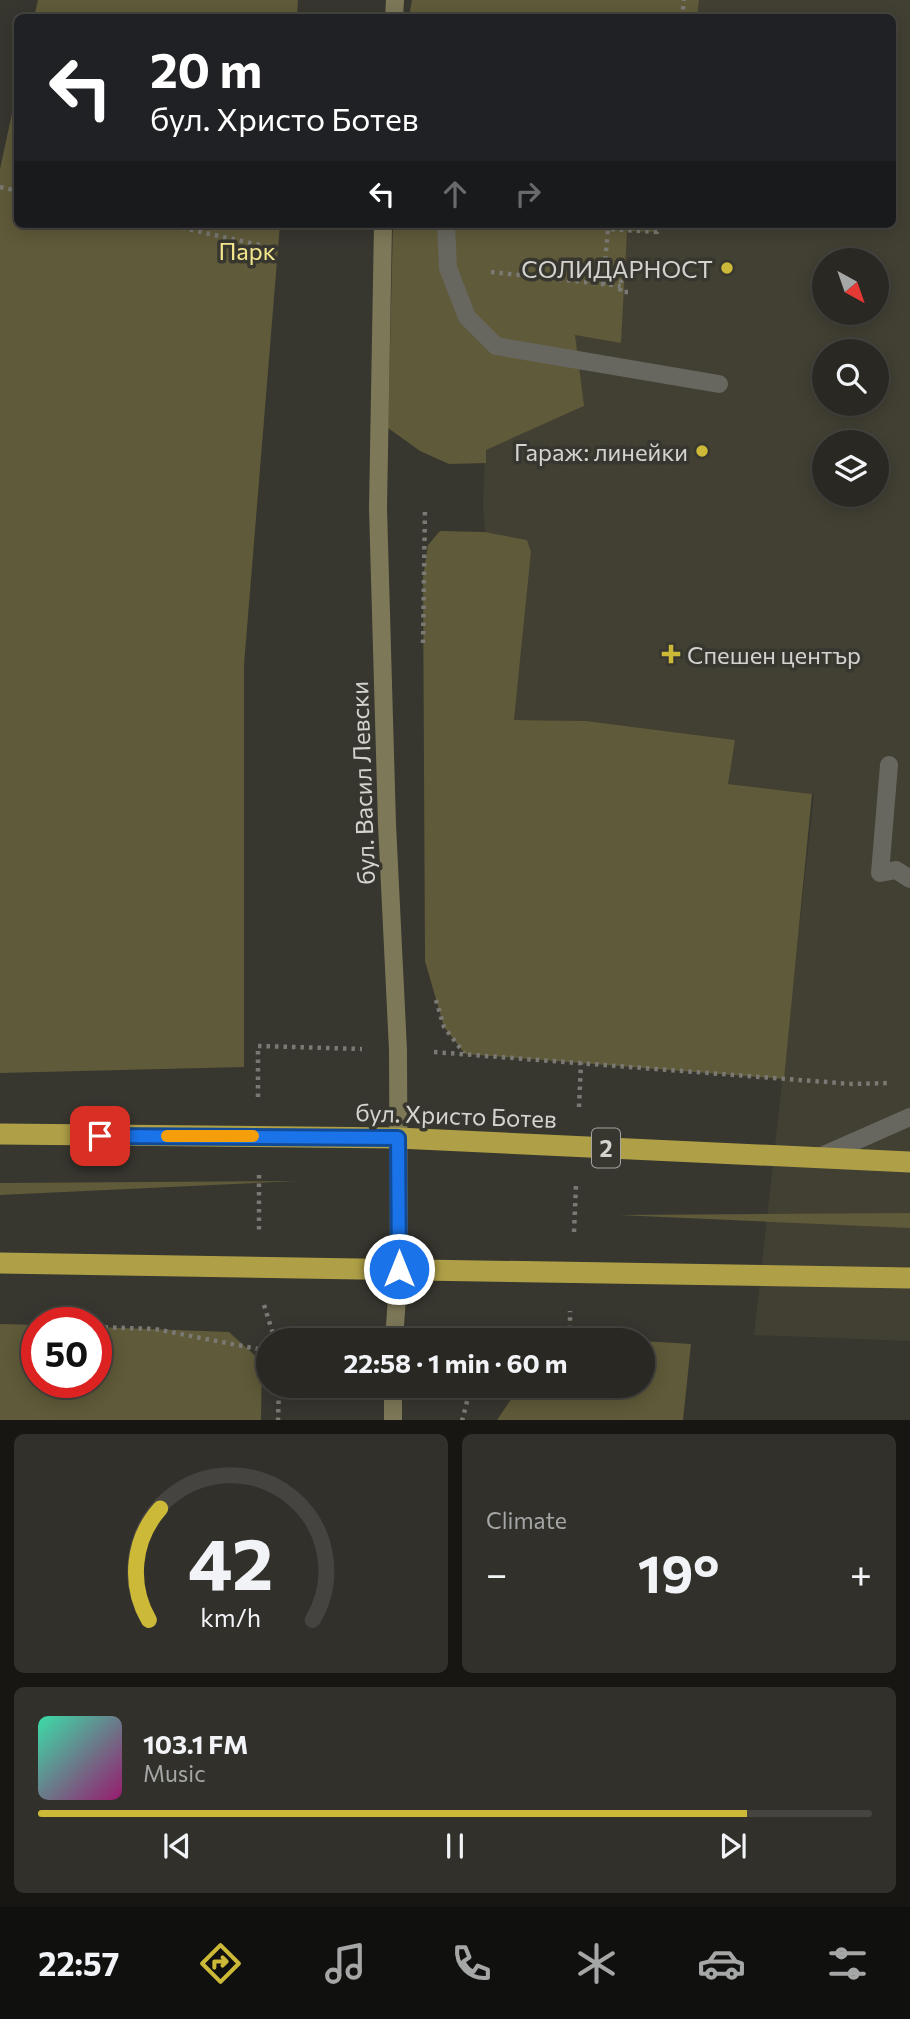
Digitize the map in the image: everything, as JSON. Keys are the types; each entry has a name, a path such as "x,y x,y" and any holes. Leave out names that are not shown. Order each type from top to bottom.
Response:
{"highway":[{"name":"бул. Христо Ботев","path":"0,1134 398,1138 910,1162"},
{"path":"0,1263 910,1278"}],"main road":[{"name":"бул. Васил Левски","path":"383,228 379,508 387,824 398,1050 399,1269 395,1328"},
{"path":"393,1398 393,1420"}],"lane":[{"path":"446,228 447,268 467,317 496,346 719,384"},
{"path":"889,765 880,873 896,870 910,879"},
{"path":"815,1158 910,1116"}],"path":[{"path":"183,228 278,249"},
{"path":"603,285 608,229 657,232 658,228"},
{"path":"447,268 621,286"},
{"path":"628,292 620,292 622,275 629,275"},
{"path":"258,1046 258,1227 263,1304 271,1328"},
{"path":"465,1054 852,1084 898,1083"},
{"path":"112,1328 155,1329 256,1349"},
{"path":"278,1420 279,1398"},
{"path":"462,1419 468,1398"}],"shaded area":[{"path":"494,0 910,0 910,1341 754,1335 814,794 728,784 734,740 586,721 514,720 531,552 527,540 485,532 485,450 582,407 480,228 896,228 896,14 493,14"}],"green space":[{"path":"38,0 298,0 297,14 35,14"},
{"path":"412,0 699,0 697,14 410,14"},
{"name":"Парк","path":"14,104 14,228 280,228 244,665 244,1067 0,1073 0,169"},
{"path":"393,228 658,228 657,232 627,231 621,343 575,335 584,406 486,450 486,463 449,464 420,451 388,428"},
{"path":"440,531 485,532 527,540 531,552 514,720 586,721 735,740 728,784 812,794 784,1079 465,1054 444,1027 425,961 423,577 428,545"},
{"path":"298,1181 0,1195 0,1183"},
{"path":"910,1213 910,1228 618,1215"},
{"path":"0,1324 21,1325 21,1398 112,1398 112,1328 229,1332 256,1357 256,1398 261,1398 261,1420 0,1420"},
{"path":"655,1342 691,1344 683,1420 497,1420 512,1398 655,1398"}],"slow traffic":[{"path":"167,1136 253,1136"}],"place":[{"name":"СОЛИДАРНОСТ","path":"727,268"},
{"name":"Гараж: линейки","path":"702,451"},
{"name":"Спешен център","path":"671,654"}],"route":[{"path":"100,1136 398,1138 399,1269"}]}
